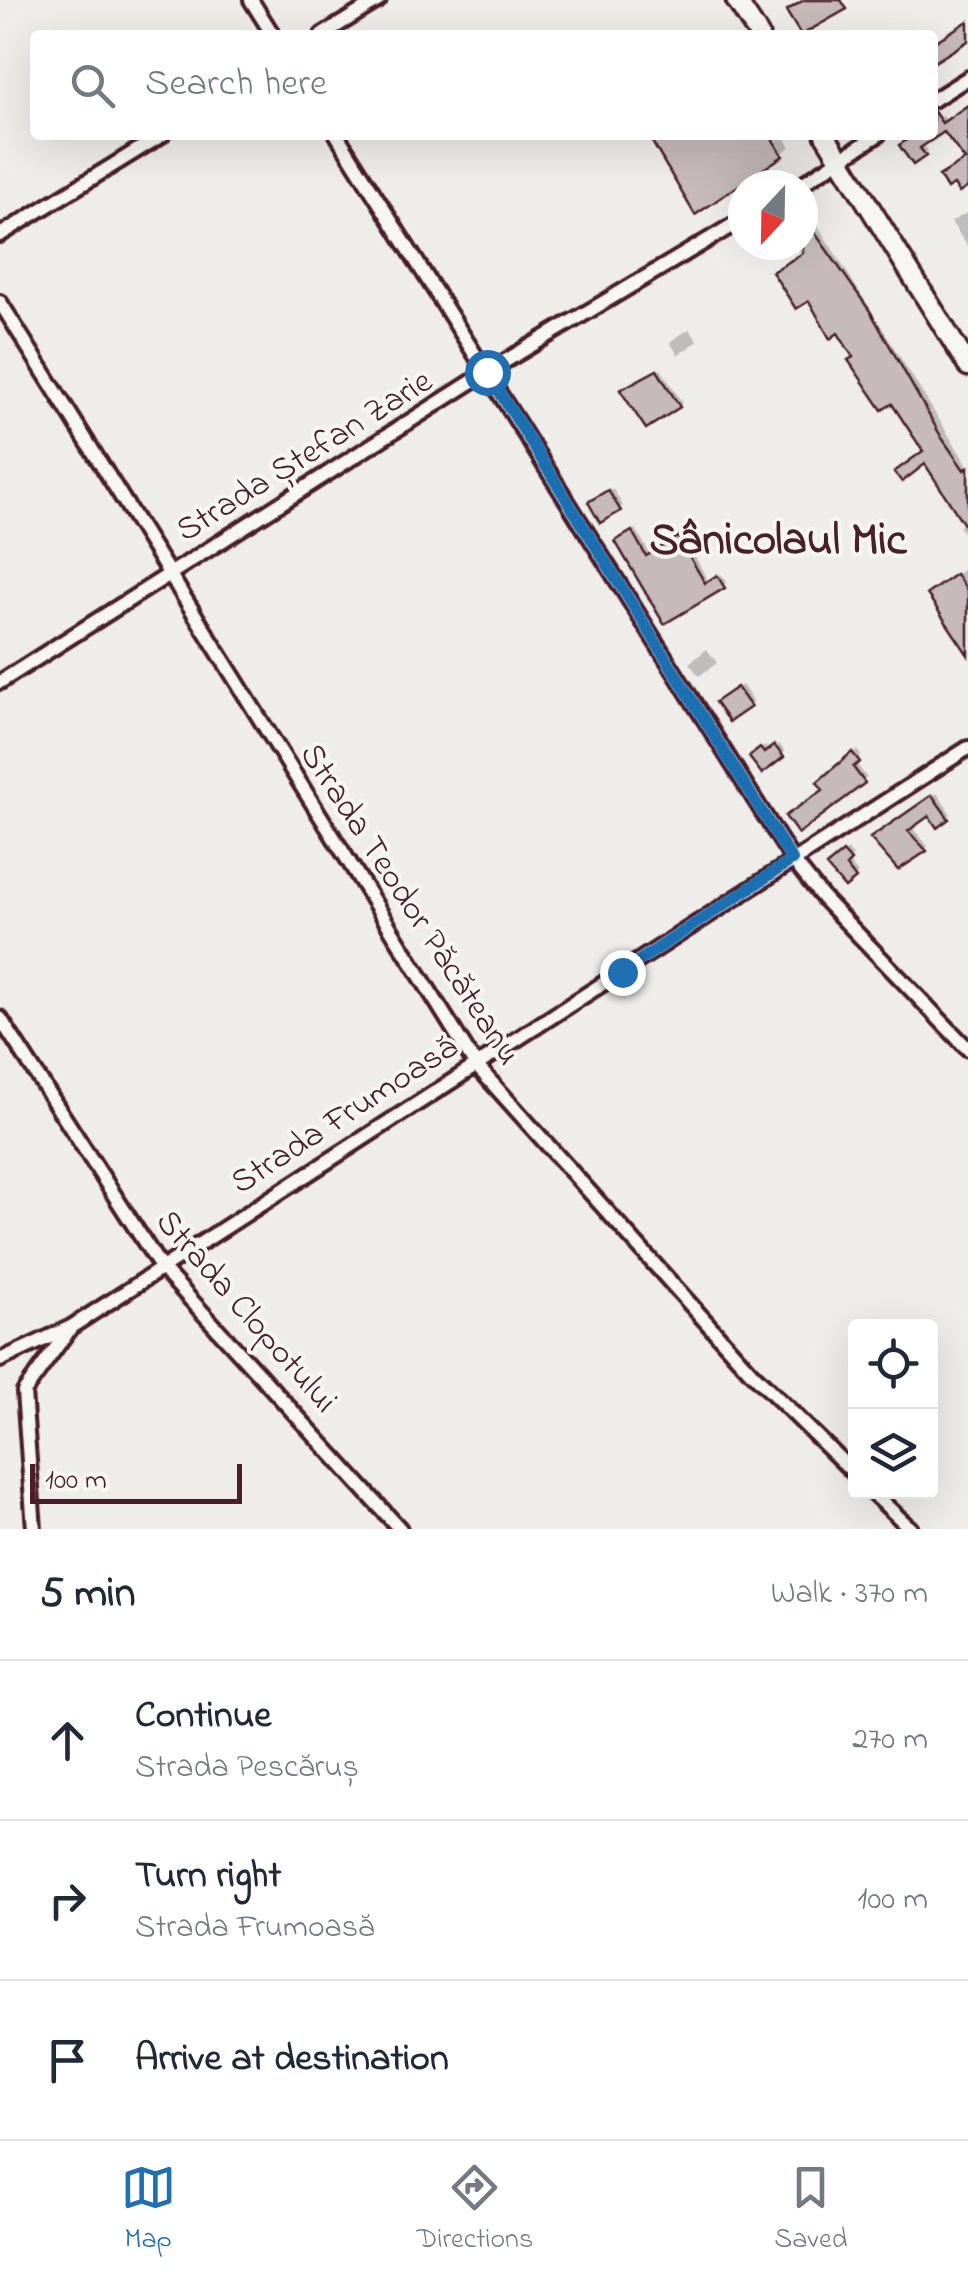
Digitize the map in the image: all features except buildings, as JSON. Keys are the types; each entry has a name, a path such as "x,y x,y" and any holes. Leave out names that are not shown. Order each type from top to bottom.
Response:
{"main road":[{"path":"736,0 756,30"},
{"path":"828,140 968,366"}],"street":[{"path":"251,0 270,30"},
{"path":"330,30 379,0"},
{"path":"938,97 968,78"},
{"path":"0,236 154,140"},
{"path":"340,140 792,860 822,898 968,1050"},
{"path":"818,174 871,140"},
{"name":"Strada Ștefan Zarie","path":"0,682 487,372 728,228"},
{"name":"Strada Teodor Păcăteanu","path":"0,302 167,576 475,1064 751,1372 848,1467"},
{"name":"Strada Frumoasă","path":"0,1360 71,1327 968,748"},
{"name":"Strada Clopotului","path":"0,1018 160,1266 400,1529"},
{"path":"34,1529 24,1392 71,1327"},
{"path":"879,1499 911,1529"}],"district":[{"name":"Sânicolaul Mic","path":"778,537"}],"route":[{"path":"487,372 792,860 622,972"}]}
